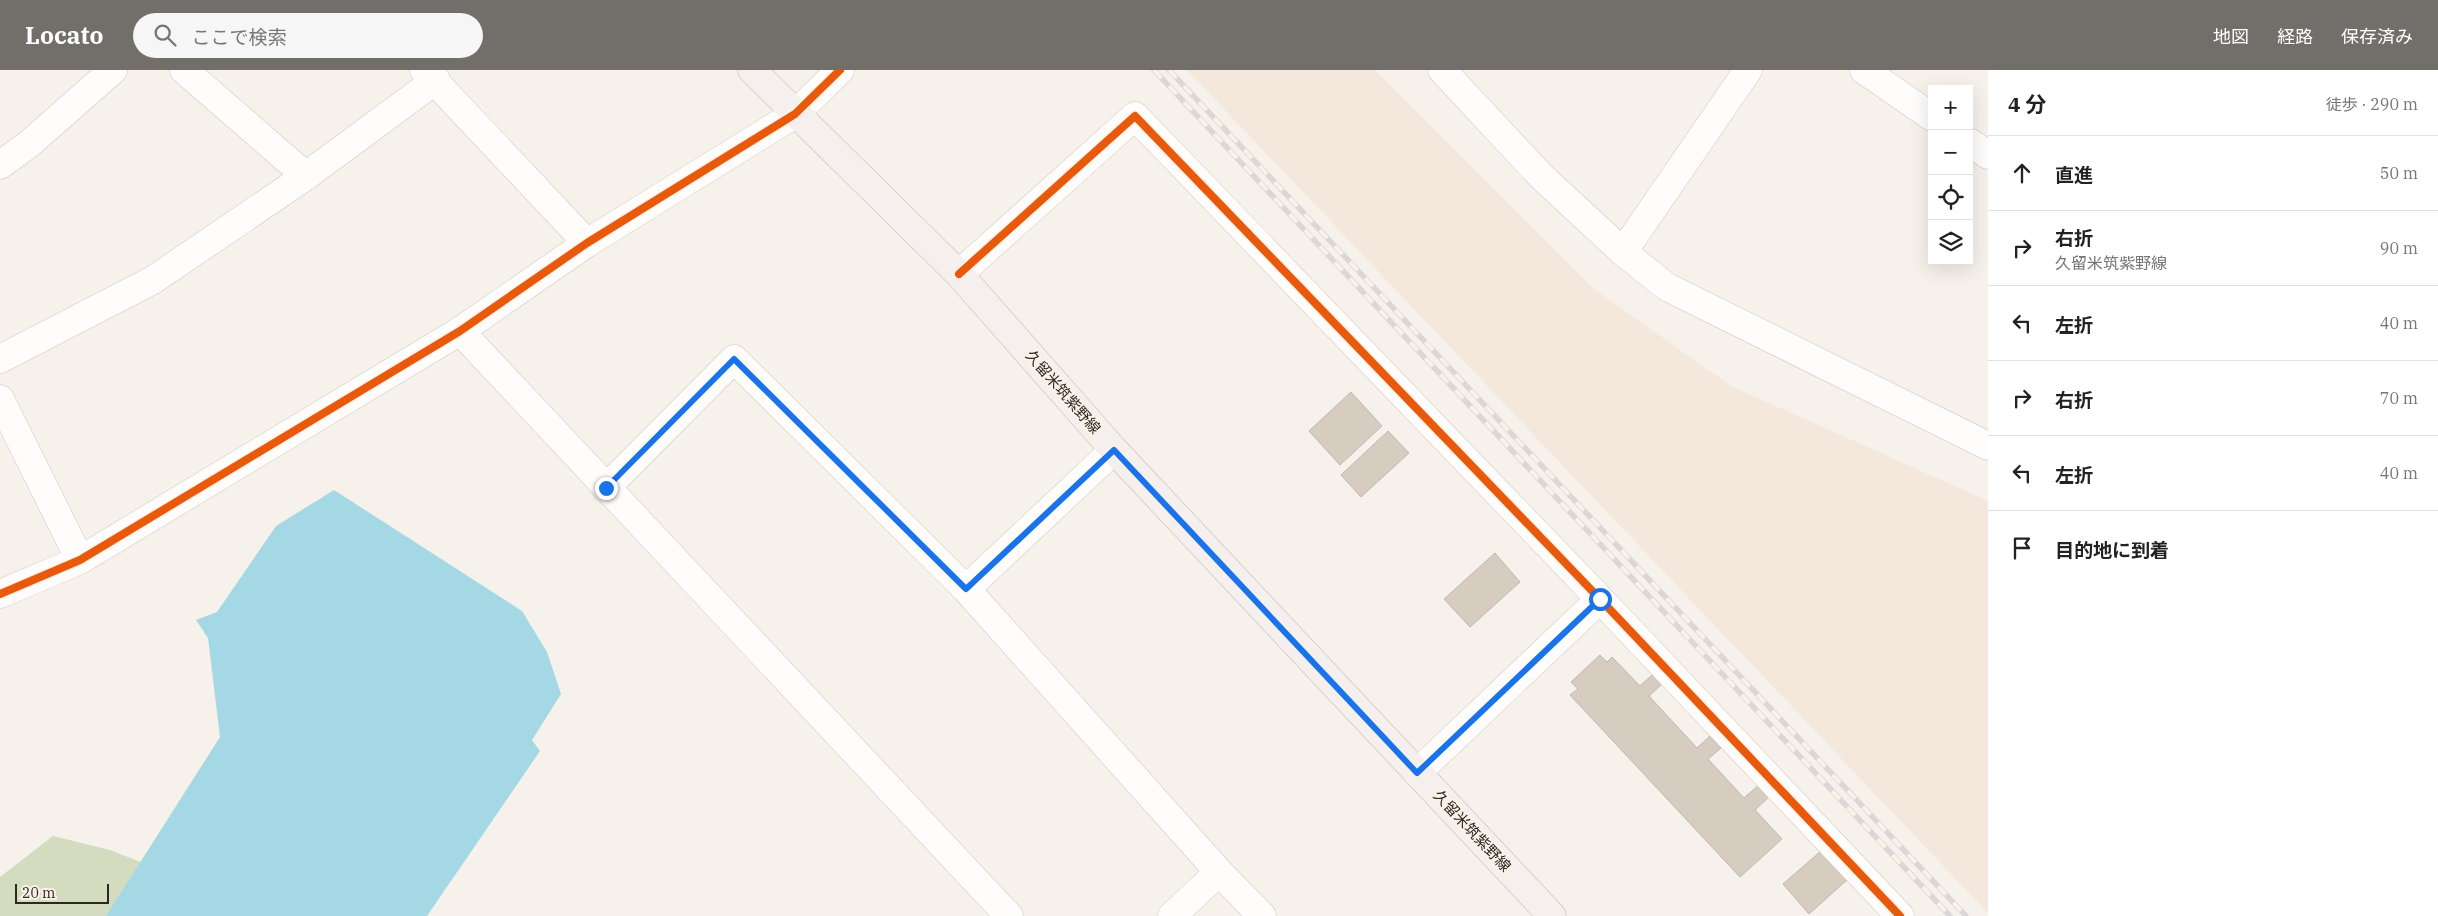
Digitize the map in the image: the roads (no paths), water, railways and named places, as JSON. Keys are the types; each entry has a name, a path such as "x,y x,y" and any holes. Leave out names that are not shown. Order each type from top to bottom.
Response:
{"main road":[{"name":"久留米筑紫野線","path":"752,70 959,274 1114,450 1552,916"}],"street":[{"path":"0,166 29,144 114,70"},
{"path":"184,70 306,176"},
{"path":"0,594 80,560 460,331 586,243 795,114 840,70"},
{"path":"1442,70 1542,178 1623,252 1667,287 1988,446"},
{"path":"1623,252 1748,70"},
{"path":"1864,70 1928,114"},
{"path":"0,359 152,280 306,176 430,75 586,243"},
{"path":"959,274 1135,116 1600,599 1900,916"},
{"path":"1973,145 1988,155"},
{"path":"460,331 1009,916"},
{"path":"606,488 734,359 966,589 1219,872 1262,916"},
{"path":"0,399 80,560"},
{"path":"966,589 1114,450"},
{"path":"1417,773 1600,599"},
{"path":"1172,916 1219,872"}],"water":[{"path":"334,490 522,611 547,652 561,694 532,740 540,751 427,916 106,916 220,737 208,638 196,620 217,612 276,526"}],"railway":[{"path":"1154,70 1950,916"},
{"path":"1169,70 1966,916"}]}
